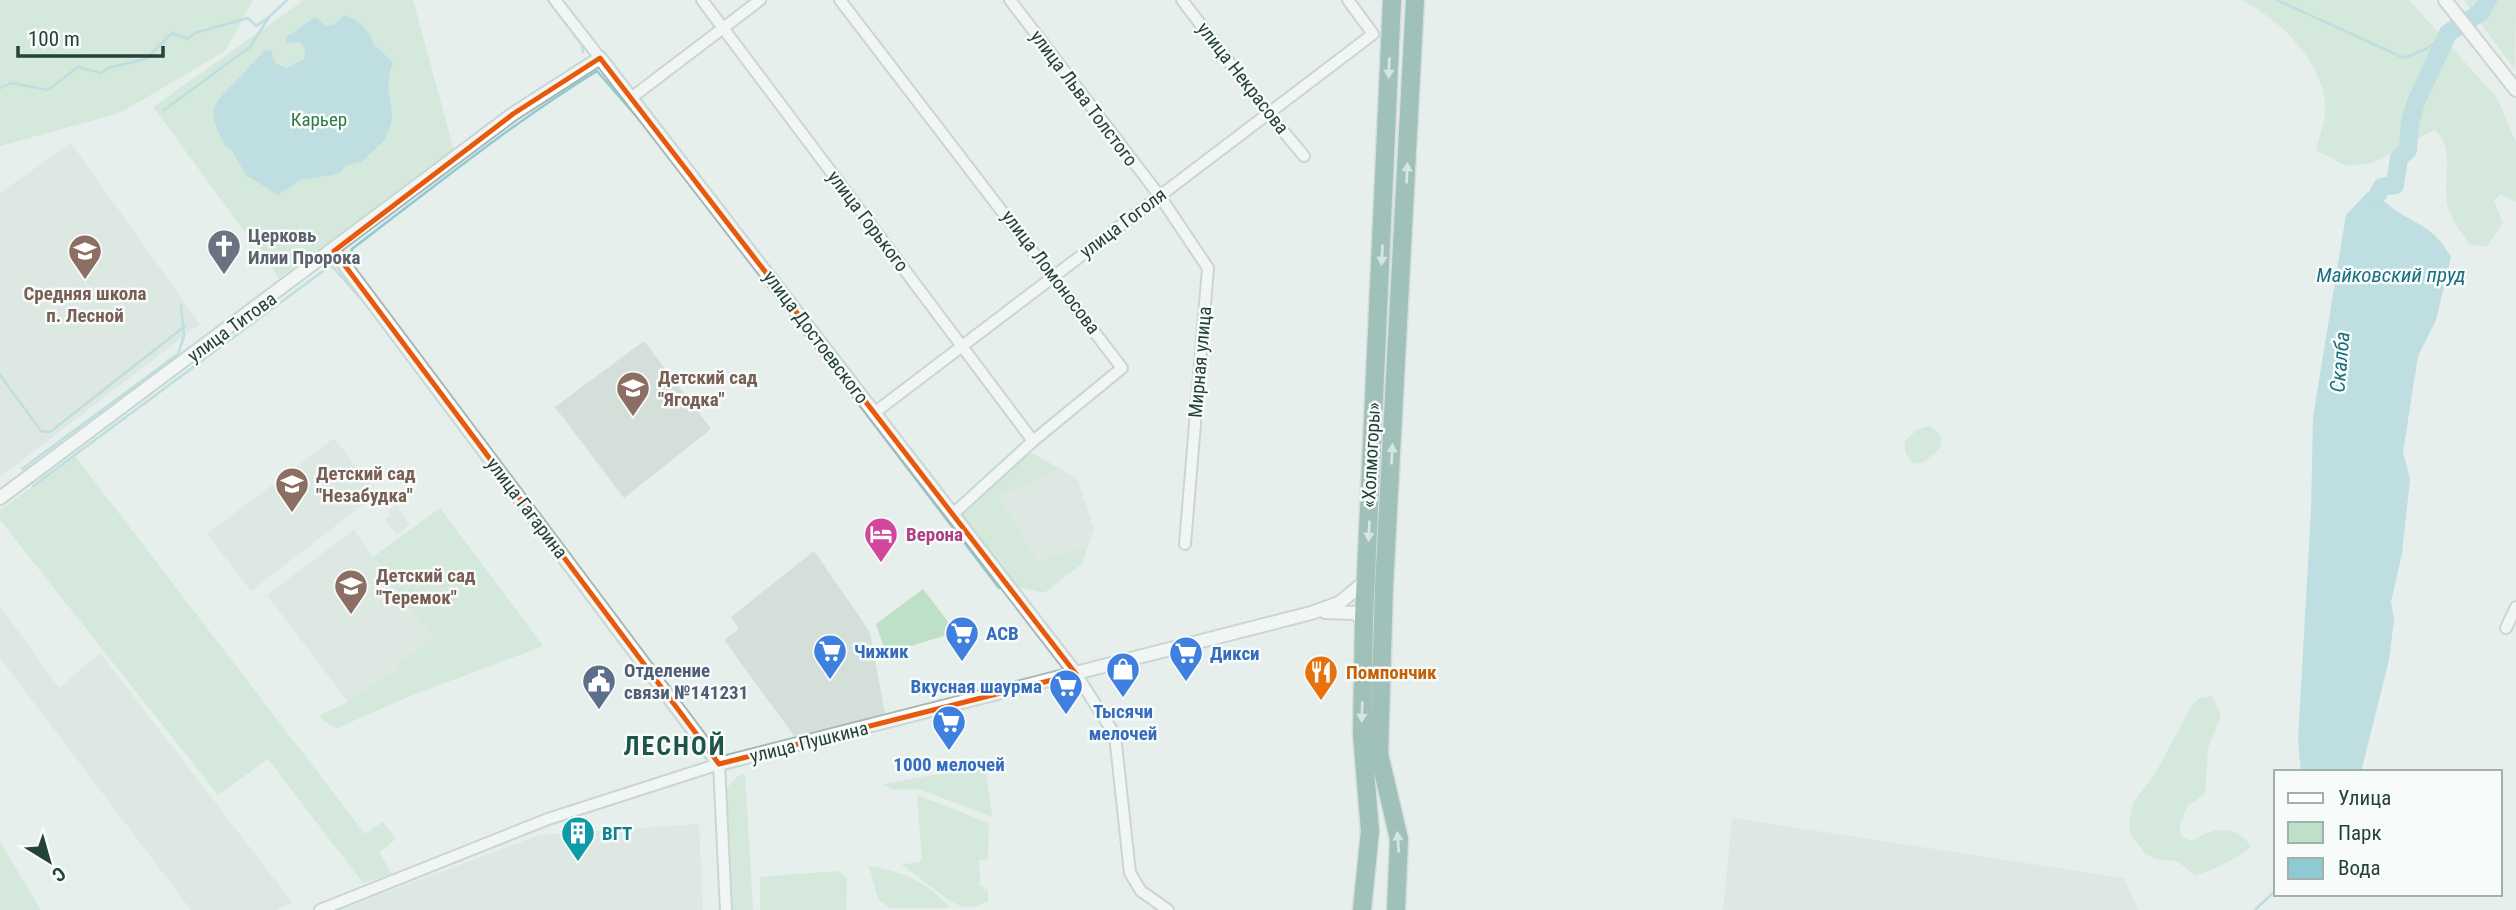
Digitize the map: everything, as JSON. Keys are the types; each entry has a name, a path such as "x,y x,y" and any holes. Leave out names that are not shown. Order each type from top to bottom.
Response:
{"highway":[{"name":"«Холмогоры»","path":"1363,910 1370,831 1362,734 1364,619 1392,0"},
{"name":"«Холмогоры»","path":"1396,910 1399,839 1379,754 1384,586 1415,0"}],"street":[{"name":"улица Достоевского","path":"555,0 1076,674"},
{"name":"улица Горького","path":"702,0 1033,441"},
{"path":"631,99 760,0"},
{"name":"улица Ломоносова","path":"840,0 1054,275 1122,368 1033,441 953,514"},
{"name":"улица Льва Толстого","path":"1010,0 1159,195"},
{"name":"улица Некрасова","path":"1182,0 1304,156"},
{"name":"улица Гоголя","path":"874,413 1373,34 1348,0"},
{"path":"2445,0 2516,90"},
{"name":"улица Титова","path":"0,498 334,251 513,114 600,58"},
{"name":"Мирная улица","path":"1159,195 1208,268 1185,544"},
{"name":"улица Гагарина","path":"334,251 719,764"},
{"path":"1311,613 1339,603 1366,581"},
{"path":"2506,628 2516,607"},
{"path":"1311,613 1338,610 1354,613 1364,619"},
{"name":"улица Пушкина","path":"320,910 548,819 719,764 1311,613"},
{"path":"1076,674 1115,734 1130,873 1141,891 1168,910"},
{"path":"719,764 726,910"}],"highlighted area":[{"path":"600,58 1076,674 719,764 334,251 513,114"}],"shaded area":[{"name":"Средняя школа п. Лесной","path":"71,143 200,324 0,477 0,193"},
{"name":"Детский сад \"Ягодка\"","path":"644,341 711,429 624,498 555,407"},
{"name":"Детский сад \"Незабудка\"","path":"334,438 377,494 251,591 207,534"},
{"path":"1060,469 1077,478 1094,529 1088,546 1037,562 999,495"},
{"path":"397,504 409,525 397,535 385,520 391,515 388,511"},
{"name":"Детский сад \"Теремок\"","path":"354,530 434,638 398,665 400,668 389,676 386,673 348,702 267,595"},
{"path":"814,551 870,632 885,714 795,737 724,640 739,629 731,617"},
{"path":"0,606 59,688 100,653 292,902 277,910 191,910 0,658"},
{"path":"1732,818 2124,878 2138,910 1723,910"},
{"name":"ВГТ","path":"699,824 703,910 339,910 539,835"}],"green space":[{"path":"0,0 253,0 225,51 120,113 0,146"},
{"name":"Карьер","path":"304,0 413,0 454,151 279,278 153,107"},
{"path":"2242,0 2409,0 2497,98 2516,142 2516,202 2500,194 2494,201 2503,223 2486,247 2469,244 2451,214 2446,190 2445,146 2434,130 2372,163 2346,166 2316,150 2325,113 2319,78 2311,62 2286,32 2272,19"},
{"path":"2464,0 2516,0 2515,70"},
{"path":"1930,426 1942,437 1940,448 1924,462 1913,464 1905,452 1905,441 1918,429"},
{"path":"1027,450 1060,469 999,496 1037,561 1088,546 1082,564 1044,593 1015,586 962,514"},
{"path":"75,456 365,834 383,822 396,839 379,852 392,874 363,883 268,759 218,795 0,520 0,510"},
{"path":"440,508 543,646 410,696 335,729 318,716 348,702 387,673 389,676 400,668 397,665 433,638 373,557"},
{"path":"923,589 956,632 886,654 876,624"},
{"path":"2212,696 2221,716 2208,748 2205,793 2187,807 2179,827 2183,838 2193,841 2216,830 2224,830 2238,834 2251,846 2224,864 2195,875 2177,861 2156,859 2146,854 2131,835 2129,824 2133,802 2154,776 2192,705 2200,698"},
{"path":"977,767 986,772 992,817 919,789 892,790 883,784"},
{"path":"745,774 753,910 730,910 725,790 738,776"},
{"path":"917,795 989,823 988,859 979,860 980,885 988,891 988,901 971,907 959,905 901,865 922,861"},
{"path":"0,842 41,910 0,910"},
{"path":"869,866 913,879 932,891 950,908 890,908 878,899"},
{"path":"838,871 847,878 846,910 760,910 760,877"}],"water":[{"path":"345,15 363,26 373,44 393,62 388,85 392,118 386,139 361,162 346,165 341,172 332,175 300,180 278,195 246,175 231,149 225,146 214,118 215,106 266,50 272,51 276,63 287,68 304,59 305,49 300,42 285,43 287,36 316,17 325,26 335,24"},
{"name":"Майковский пруд","path":"2368,192 2372,193 2431,232 2451,257 2436,320 2418,356 2403,452 2410,479 2402,553 2391,602 2394,619 2389,660 2362,770 2301,770 2298,740 2311,511 2313,417 2346,215"}],"waterway":[{"path":"164,110 250,47 269,17 287,0"},
{"path":"548,0 582,45 583,52"},
{"path":"2277,0 2404,58 2426,49 2448,33"},
{"name":"Скалба","path":"2378,194 2382,187 2395,185 2399,158 2408,150 2410,123 2416,102 2448,33 2480,13 2488,0"},
{"path":"0,88 12,83 48,90 78,67 101,73 108,68 146,59 172,33 187,39 195,33 248,18 256,26 269,17"},
{"path":"349,260 352,249 442,180 597,71 643,124"},
{"path":"744,254 999,588"},
{"path":"33,486 331,265 371,310"},
{"path":"22,469 178,354 184,336 181,305"},
{"path":"0,375 41,431 50,432 185,326"},
{"path":"668,706 690,737"},
{"name":"Скалба","path":"2255,910 2274,892"}],"place":[{"name":"Церковь Илии Пророка","path":"224,276"},
{"name":"Средняя школа п. Лесной","path":"85,281"},
{"name":"Детский сад \"Ягодка\"","path":"633,418"},
{"name":"Детский сад \"Незабудка\"","path":"292,514"},
{"name":"Верона","path":"881,564"},
{"name":"Детский сад \"Теремок\"","path":"351,616"},
{"name":"АСВ","path":"962,663"},
{"name":"Чижик","path":"830,681"},
{"name":"Дикси","path":"1186,683"},
{"name":"Тысячи мелочей","path":"1123,699"},
{"name":"Помпончик","path":"1321,702"},
{"name":"Отделение связи №141231","path":"599,711"},
{"name":"Вкусная шаурма","path":"1066,716"},
{"name":"1000 мелочей","path":"949,752"},
{"name":"ВГТ","path":"578,863"}],"district":[{"name":"ЛЕСНОЙ","path":"675,746"}]}
